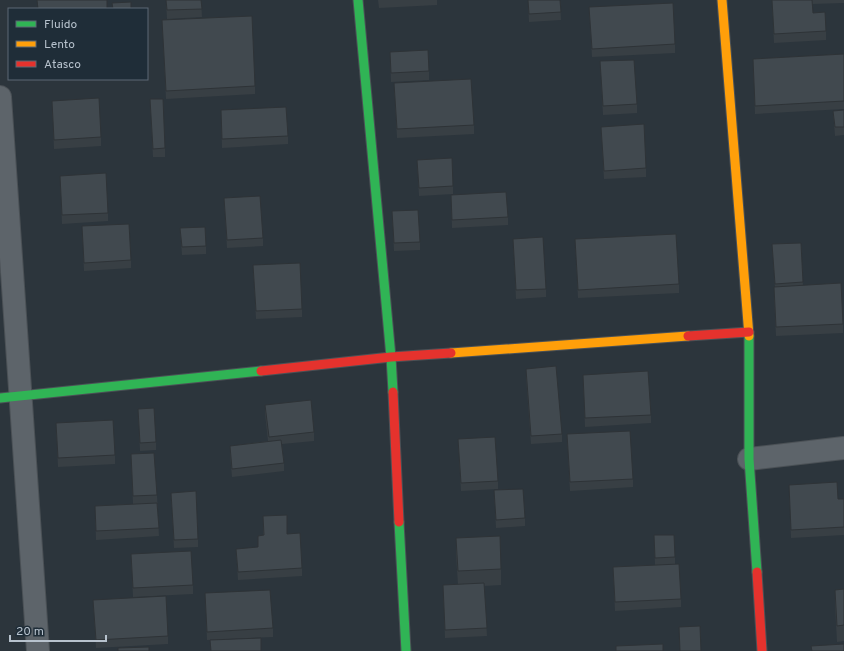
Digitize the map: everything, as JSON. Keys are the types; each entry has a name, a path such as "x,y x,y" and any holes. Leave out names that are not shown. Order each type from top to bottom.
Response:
{"street":[{"path":"358,0 391,357 406,651"},
{"path":"722,0 749,332 749,459 762,651"},
{"path":"0,96 10,397 38,651"},
{"path":"10,397 391,357 749,332"},
{"path":"749,459 844,448"}],"building":[{"path":"37,0 107,0 107,8 38,8"},
{"path":"166,0 201,0 202,9 167,10"},
{"path":"528,0 560,0 561,12 529,14"},
{"path":"772,0 812,0 813,13 825,12 826,31 774,34"},
{"path":"131,2 131,8 113,8 112,3"},
{"path":"673,3 675,44 592,49 589,7"},
{"path":"252,16 255,86 166,91 162,20"},
{"path":"428,50 429,71 391,73 390,52"},
{"path":"844,54 844,101 755,106 753,59"},
{"path":"634,60 637,104 603,106 600,61"},
{"path":"471,79 474,125 397,129 394,83"},
{"path":"99,98 101,137 54,140 52,101"},
{"path":"150,99 163,99 165,148 153,149"},
{"path":"286,107 288,136 222,139 221,110"},
{"path":"844,110 844,127 835,127 833,111"},
{"path":"644,124 646,168 604,171 601,127"},
{"path":"452,158 453,186 419,188 417,160"},
{"path":"106,173 108,213 62,215 60,176"},
{"path":"506,192 508,217 452,220 451,195"},
{"path":"260,196 263,238 227,240 224,198"},
{"path":"418,210 420,242 394,243 392,211"},
{"path":"129,224 131,260 84,263 82,226"},
{"path":"205,227 206,246 182,247 180,228"},
{"path":"676,234 679,284 578,290 575,239"},
{"path":"543,237 546,289 516,290 513,239"},
{"path":"801,243 803,282 775,284 772,244"},
{"path":"300,263 302,309 256,311 253,265"},
{"path":"841,283 843,324 776,327 774,287"},
{"path":"556,366 562,434 531,436 526,369"},
{"path":"648,371 651,415 585,418 583,375"},
{"path":"311,400 314,432 269,437 265,405"},
{"path":"154,408 156,442 140,443 138,409"},
{"path":"113,420 115,455 58,458 56,423"},
{"path":"630,431 633,479 570,482 567,434"},
{"path":"495,437 498,481 461,483 458,439"},
{"path":"281,440 284,463 232,469 230,446"},
{"path":"154,453 157,495 133,496 131,454"},
{"path":"837,482 838,499 844,499 844,527 791,530 789,485"},
{"path":"523,489 525,518 496,520 494,490"},
{"path":"196,491 198,539 174,540 171,493"},
{"path":"157,503 159,528 96,531 95,506"},
{"path":"287,515 287,534 300,533 302,568 238,572 236,549 258,547 258,536 264,535 263,516"},
{"path":"654,535 674,535 675,557 655,558"},
{"path":"500,536 501,569 458,571 456,538"},
{"path":"191,551 193,585 133,588 131,554"},
{"path":"679,564 681,599 615,602 613,567"},
{"path":"484,583 487,628 445,630 443,585"},
{"path":"844,589 844,625 837,626 835,590"},
{"path":"270,590 273,628 207,632 205,593"},
{"path":"166,596 168,636 96,640 93,600"},
{"path":"700,626 701,651 680,651 679,627"},
{"path":"261,638 261,651 211,651 210,640"},
{"path":"663,644 663,651 616,651 616,646"},
{"path":"844,644 844,651 812,651 811,646"},
{"path":"149,647 149,651 118,651 118,648"}],"traffic: fast":[{"path":"358,0 393,392"},
{"path":"749,336 749,459 757,572"},
{"path":"0,398 261,371"},
{"path":"399,522 406,651"}],"traffic: slow":[{"path":"722,0 749,336"},
{"path":"451,353 688,336"}],"traffic: jam":[{"path":"688,336 749,332"},
{"path":"261,371 391,357 451,353"},
{"path":"393,392 399,522"},
{"path":"757,572 762,651"}]}
